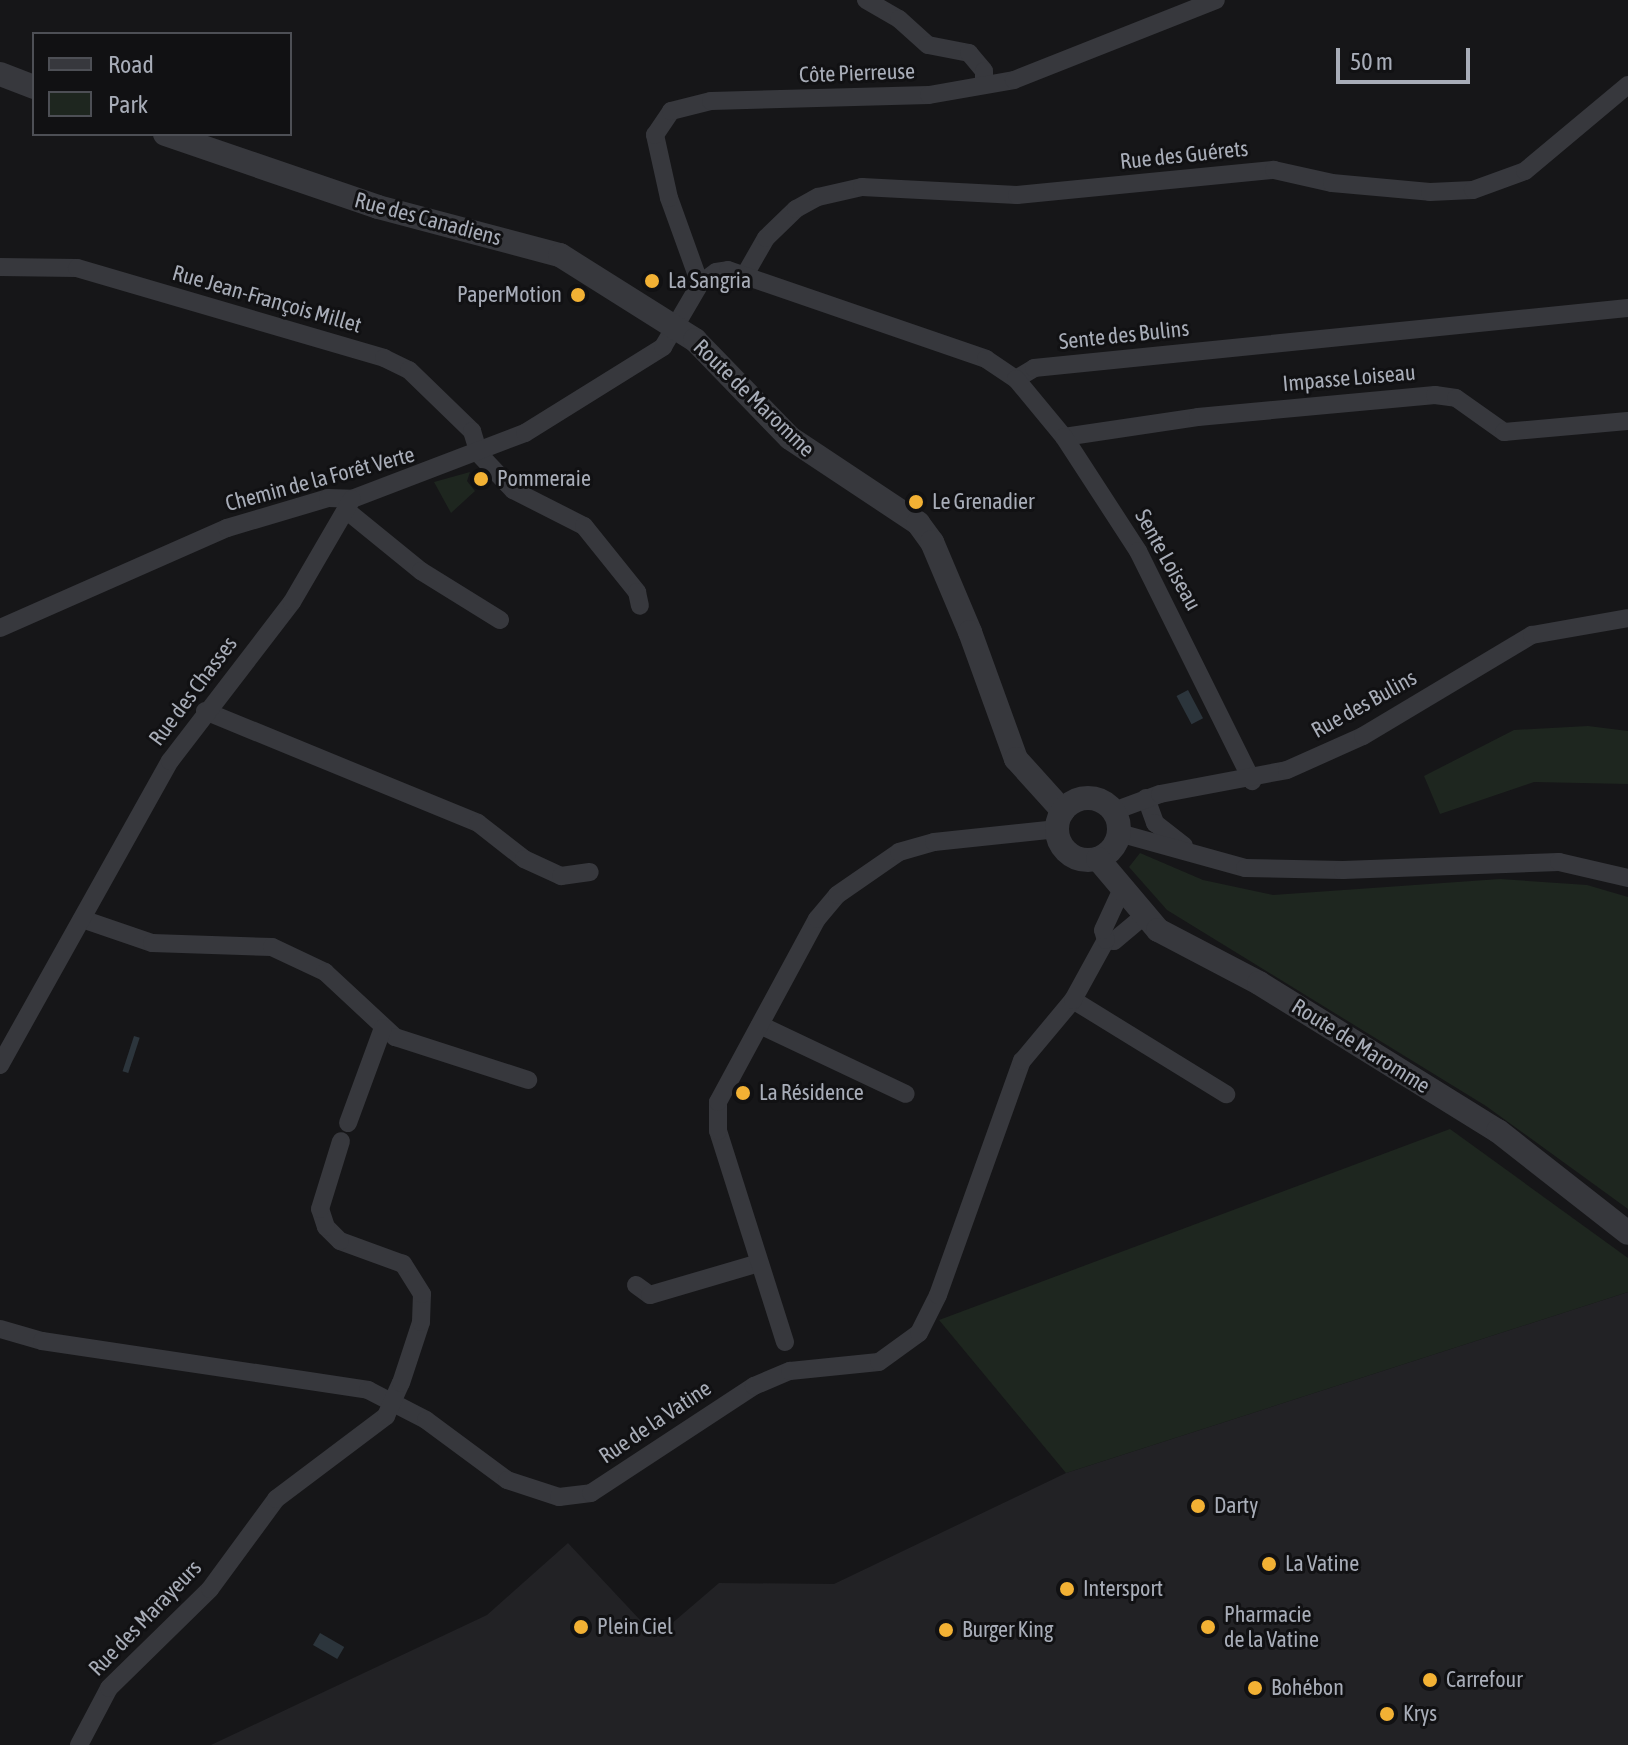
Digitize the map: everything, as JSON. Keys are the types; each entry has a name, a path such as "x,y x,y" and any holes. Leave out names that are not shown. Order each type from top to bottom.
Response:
{"street":[{"path":"866,0 899,19 928,45 969,53 984,71 984,85"},
{"name":"Côte Pierreuse","path":"700,284 669,198 655,135 671,111 711,101 888,98 984,85 1066,62 1216,0"},
{"path":"0,74 32,86"},
{"name":"Rue des Guérets","path":"746,273 781,220 818,197 862,187 1017,195 1274,170 1360,186 1430,192 1473,190 1525,171 1628,85"},
{"name":"Rue des Canadiens","path":"171,136 378,207 560,255 679,328"},
{"name":"Rue Jean-François Millet","path":"0,267 77,268 384,358 409,370 472,431 479,454 513,490 584,526 637,592 640,606"},
{"path":"679,328 700,284 716,272 746,273 832,309 986,359 1016,379"},
{"name":"Sente des Bulins","path":"1016,379 1034,368 1628,308"},
{"name":"Chemin de la Forêt Verte","path":"0,628 238,525 328,498 349,505 479,454 525,433 663,347 679,328"},
{"name":"Route de Maromme","path":"679,328 811,455 918,523 932,542 970,632 1016,759 1060,820"},
{"name":"Sente Loiseau","path":"1016,379 1064,437 1160,590 1252,781"},
{"name":"Impasse Loiseau","path":"1064,437 1198,417 1435,395 1456,398 1504,432 1628,421"},
{"path":"349,505 421,571 500,620"},
{"name":"Rue des Chasses","path":"0,1065 137,815 205,711 292,602 349,505"},
{"name":"Rue des Bulins","path":"1117,822 1146,798 1252,781 1363,736 1532,635 1628,618"},
{"path":"205,711 478,823 524,859 561,876 590,872"},
{"path":"785,1342 716,1114 817,919 864,873 899,852 934,842 1060,820 1088,798 1117,822 1193,852 1245,868 1343,870 1559,862 1628,878"},
{"path":"1146,798 1155,823 1193,852"},
{"path":"1060,820 1070,855 1098,859 1110,852 1117,822"},
{"name":"Route de Maromme","path":"1098,859 1143,917 1498,1131 1628,1233"},
{"name":"Rue de la Vatine","path":"0,1329 42,1341 334,1384 393,1401 507,1480 535,1493 575,1497 613,1481 727,1402 789,1367 879,1362 899,1352 919,1333 938,1295 1022,1061 1073,1000 1106,940 1103,930 1121,891"},
{"path":"1106,940 1114,941 1143,917"},
{"path":"82,919 152,943 272,947 325,972 383,1028 528,1080"},
{"path":"1073,1000 1226,1094"},
{"path":"760,1025 906,1094"},
{"name":"Rue des Marayeurs","path":"79,1745 109,1688 210,1589 276,1499 367,1433 386,1416 393,1401 421,1322 422,1294 403,1264 340,1241 326,1227 320,1209 344,1132 383,1028"},
{"path":"636,1285 650,1295 759,1263"}],"shaded area":[{"path":"1188,690 1203,718 1192,724 1177,696"},
{"path":"134,1036 140,1038 128,1073 123,1071"},
{"path":"1628,1292 1628,1745 211,1745 487,1615 568,1543 656,1637 719,1583 834,1584 1066,1473"},
{"path":"320,1633 344,1647 337,1659 313,1645"}],"green space":[{"path":"470,472 467,481 475,491 451,513 434,482"},
{"path":"1588,726 1628,731 1628,784 1534,782 1440,814 1424,776 1514,730"},
{"path":"1140,853 1203,880 1273,895 1500,879 1587,885 1628,897 1628,1209 1486,1106 1167,910 1129,867"},
{"path":"1450,1129 1628,1258 1628,1292 1066,1473 939,1320"}],"place":[{"name":"La Sangria","path":"652,281"},
{"name":"PaperMotion","path":"578,295"},
{"name":"Pommeraie","path":"481,479"},
{"name":"Le Grenadier","path":"916,502"},
{"name":"La Résidence","path":"743,1093"},
{"name":"Darty","path":"1198,1506"},
{"name":"La Vatine","path":"1269,1564"},
{"name":"Intersport","path":"1067,1589"},
{"name":"Plein Ciel","path":"581,1627"},
{"name":"Pharmacie de la Vatine","path":"1208,1627"},
{"name":"Burger King","path":"946,1630"},
{"name":"Carrefour","path":"1430,1680"},
{"name":"Bohébon","path":"1255,1688"},
{"name":"Krys","path":"1387,1714"}]}
